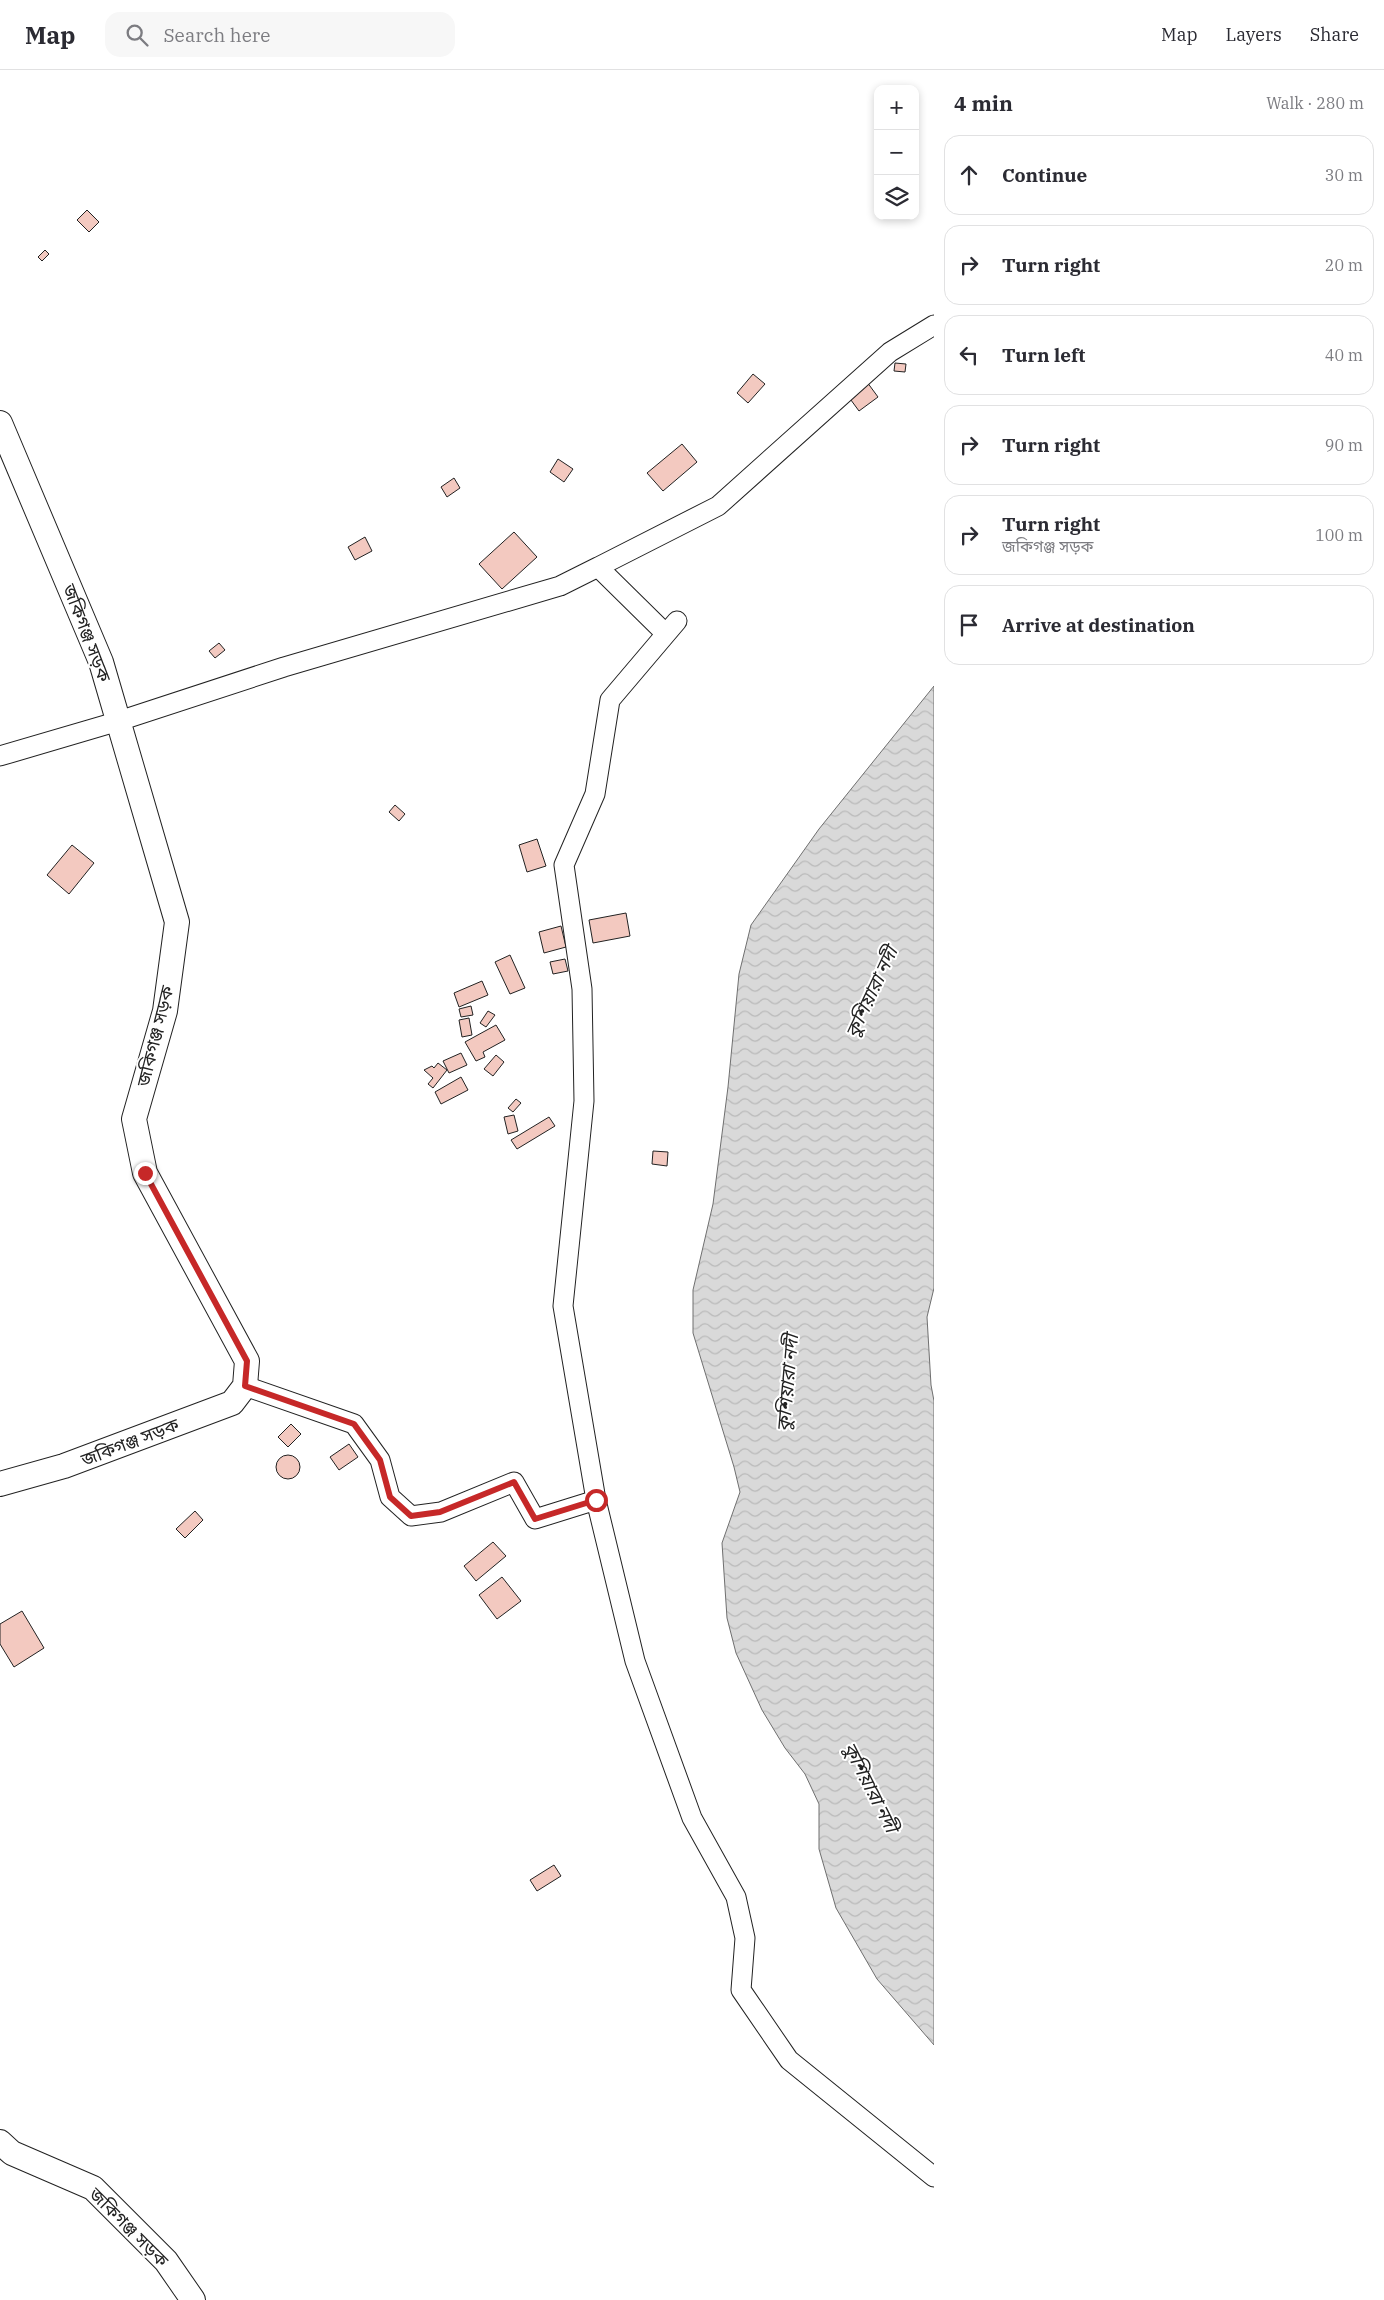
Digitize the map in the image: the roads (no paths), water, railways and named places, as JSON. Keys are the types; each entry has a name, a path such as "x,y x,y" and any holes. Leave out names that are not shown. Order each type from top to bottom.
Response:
{"main road":[{"name":"জকিগঞ্জ সড়ক","path":"0,423 101,662 177,922 165,1011 134,1119 145,1173 247,1361 245,1386 232,1403 64,1466 0,1484"},
{"name":"জকিগঞ্জ সড়ক","path":"0,2142 12,2153 93,2188 166,2261 193,2300"}],"street":[{"path":"0,756 118,721 284,667 560,586 718,506 890,352 934,325"},
{"path":"598,567 672,628 610,700 595,794 564,865 582,988 584,1101 563,1306 596,1500 635,1661 692,1818 736,1897 745,1938 741,1990 789,2060 934,2177"},
{"path":"245,1386 354,1424 380,1460 390,1497 411,1516 440,1512 514,1482 535,1519 596,1500"}],"water":[{"name":"কুশিয়ারা নদী","path":"934,686 934,1288 927,1317 931,1385 934,1401 934,2045 877,1979 836,1908 819,1849 819,1804 805,1774 785,1748 762,1710 736,1653 727,1618 722,1543 740,1492 693,1333 693,1290 713,1204 728,1087 739,974 751,925 819,829"}]}
